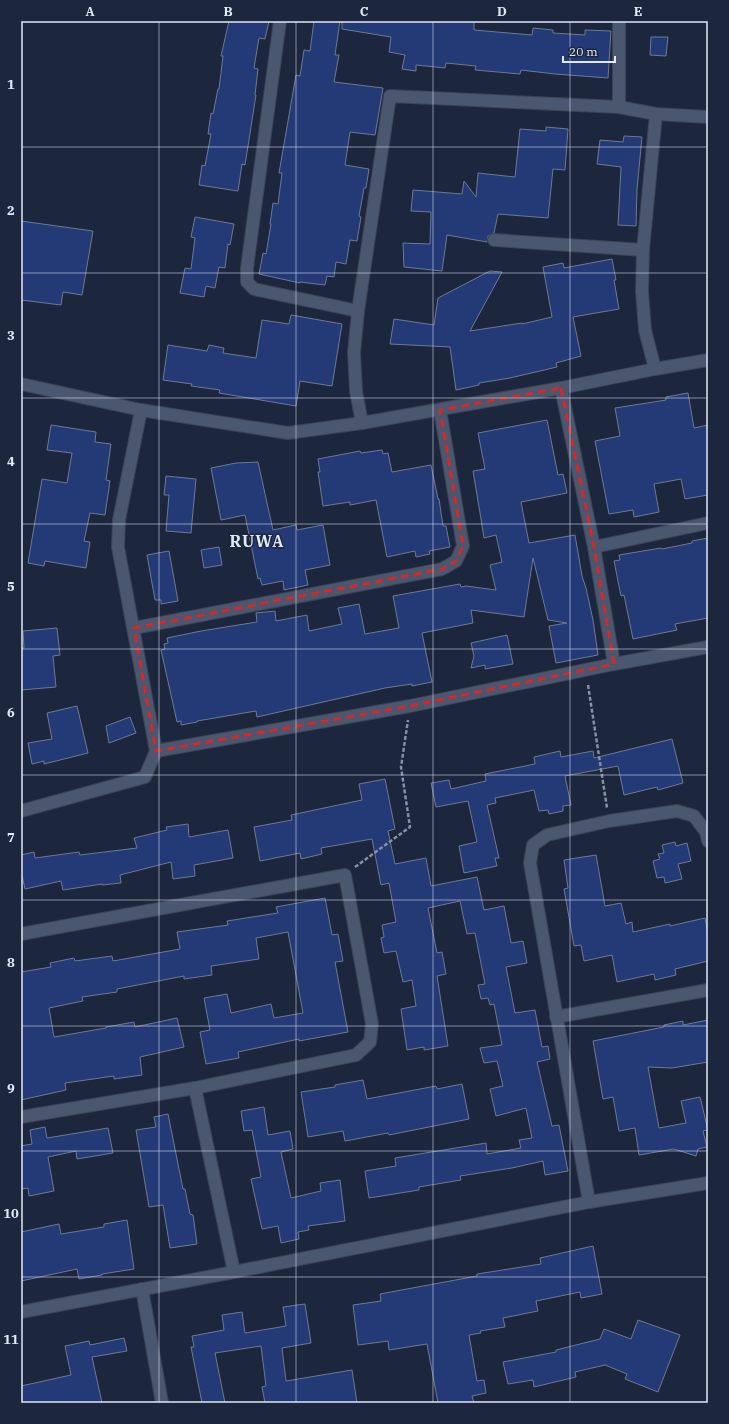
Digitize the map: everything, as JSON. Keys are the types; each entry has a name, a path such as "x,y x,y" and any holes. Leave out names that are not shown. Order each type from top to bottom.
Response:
{"street":[{"path":"280,21 247,268 248,282 254,289 358,311"},
{"path":"619,107 620,21"},
{"path":"362,423 356,392 354,354 358,311 390,96 619,107 656,114 708,117"},
{"path":"655,369 645,330 642,292 643,250 656,114"},
{"path":"494,240 643,250"},
{"path":"21,384 141,410 288,433 440,410 708,360"},
{"path":"561,388 594,547 614,664"},
{"path":"21,811 145,777 156,752 118,547 119,520 141,410"},
{"path":"134,628 442,569 456,561 463,546 440,410"},
{"path":"594,547 708,523"},
{"path":"156,752 410,706 614,664 708,647"},
{"path":"588,1202 530,863 533,845 547,835 609,820 677,811 694,816 706,832 708,841"},
{"path":"21,934 345,875 372,1024 370,1042 356,1055 195,1088 21,1116"},
{"path":"556,1017 708,990"},
{"path":"195,1088 234,1272"},
{"path":"21,1312 234,1272 588,1202 708,1184"},
{"path":"142,1289 162,1403"}],"path":[{"path":"586,670 609,820"},
{"path":"345,875 410,827 401,767 410,706"}],"highlighted area":[{"path":"561,388 594,547 614,664 410,706 156,751 134,628 442,569 456,561 463,546 440,410"}],"building":[{"path":"229,21 269,21 265,39 259,38 254,68 258,69 256,95 245,165 242,164 238,191 199,185 202,165 205,166 211,134 208,134 211,113 213,114 219,89 223,56 221,56"},
{"path":"314,21 340,21 335,55 339,55 334,82 383,88 375,135 350,132 345,165 369,169 366,188 364,188 359,216 361,217 357,241 350,240 346,264 336,262 334,277 327,276 325,285 300,283 259,274 263,253 266,254 273,203 278,204 282,173 279,173 296,75 300,76 304,50 310,51"},
{"path":"342,21 474,21 474,30 532,35 533,28 553,30 553,33 585,35 585,30 611,31 608,78 521,70 520,74 475,70 476,66 446,63 445,68 416,65 416,71 402,69 405,55 389,52 391,37 342,29"},
{"path":"651,37 668,37 666,56 650,55"},
{"path":"546,127 568,129 565,170 553,169 548,218 498,214 494,233 488,236 487,242 447,235 442,271 404,267 403,243 430,244 431,212 411,211 413,190 462,194 464,181 476,197 478,173 515,177 520,129 546,131"},
{"path":"624,136 642,137 637,189 636,226 618,225 621,167 597,164 600,140 623,142"},
{"path":"195,217 234,224 230,245 228,244 225,268 219,267 215,288 206,286 204,297 180,293 185,268 191,269 195,238 191,237"},
{"path":"21,221 93,231 82,295 63,292 61,305 21,300"},
{"path":"612,259 619,309 573,317 581,356 556,363 557,367 510,378 479,383 479,385 456,390 450,347 390,344 394,319 434,325 438,298 490,271 502,272 470,331 522,324 552,317 543,267 563,263 564,268"},
{"path":"291,315 342,324 332,386 300,381 296,406 219,393 220,390 163,380 168,345 207,351 209,345 224,348 223,353 256,358 262,320 289,324"},
{"path":"688,393 694,428 708,425 708,495 685,499 681,479 654,484 659,512 634,517 633,510 609,514 595,441 620,436 615,408 666,400 666,397"},
{"path":"547,420 558,475 563,474 567,493 521,502 529,543 575,535 582,576 593,620 598,655 556,663 549,626 567,623 548,620 533,558 524,617 471,610 473,623 422,633 432,682 412,686 412,684 385,688 257,717 256,711 181,725 181,721 177,722 161,650 165,649 164,644 168,643 167,638 257,622 256,613 275,611 276,621 307,615 309,631 342,624 338,608 359,604 365,634 399,628 393,596 460,584 461,587 466,586 496,590 490,565 502,562 496,535 484,538 473,471 485,469 478,433"},
{"path":"51,425 96,432 95,442 111,444 106,480 110,481 105,515 90,513 84,541 90,542 86,568 45,561 44,566 28,563 42,479 67,483 72,453 47,450"},
{"path":"382,450 383,454 388,453 392,472 431,465 439,499 443,526 446,526 450,547 429,551 430,554 416,557 415,551 387,557 376,500 350,505 350,502 323,506 318,472 320,472 318,459 360,451 361,453"},
{"path":"258,462 273,530 296,525 297,530 323,525 330,565 305,570 308,585 284,590 283,581 262,585 260,578 258,579 245,515 221,520 211,468 236,463"},
{"path":"166,476 196,479 191,533 166,531 169,495 164,495"},
{"path":"708,538 708,618 675,624 677,630 633,639 624,595 621,596 614,561 620,560 619,555 662,549"},
{"path":"219,547 222,565 204,568 201,550"},
{"path":"169,551 178,601 161,604 161,600 155,600 147,555"},
{"path":"57,628 60,655 53,656 56,687 21,690 21,648 24,648 23,631"},
{"path":"507,635 513,664 485,669 485,665 471,668 474,656 471,643"},
{"path":"77,706 88,753 44,764 44,761 32,764 28,743 52,739 47,713"},
{"path":"130,717 136,733 109,743 106,726"},
{"path":"672,739 683,783 658,790 657,787 624,795 618,766 565,776 571,805 563,806 563,811 549,814 548,810 539,811 534,790 495,798 496,803 487,805 499,858 495,858 497,866 464,873 459,846 477,842 468,801 436,807 431,783 449,780 451,789 486,781 485,774 535,764 534,757 560,751 561,757 593,751 594,758"},
{"path":"385,779 395,829 388,831 395,864 426,858 431,886 477,877 484,910 504,906 511,943 523,941 527,963 506,967 515,1013 535,1010 542,1047 548,1046 550,1059 537,1062 552,1126 559,1125 568,1171 545,1175 543,1161 512,1168 460,1176 461,1180 419,1187 419,1190 369,1198 365,1171 396,1166 395,1158 486,1143 487,1154 521,1148 519,1140 532,1138 526,1108 496,1116 490,1089 503,1086 497,1061 484,1063 480,1048 502,1045 494,1004 490,1005 488,998 481,999 478,985 485,984 475,933 467,934 460,901 428,908 437,953 442,952 446,974 437,976 448,1046 424,1050 424,1047 407,1050 401,1009 416,1006 412,980 403,982 396,951 384,953 381,938 384,937 382,925 396,922 389,883 381,885 372,839 321,848 322,854 301,859 300,853 260,861 254,827 292,820 291,815 362,800 359,784"},
{"path":"188,824 189,837 228,830 233,858 194,865 195,876 173,879 171,862 120,875 121,883 102,884 63,890 61,881 25,889 21,871 21,855 34,852 35,858 79,852 80,855 137,848 134,838 167,830 166,827"},
{"path":"675,842 676,846 687,843 691,861 678,864 682,879 665,883 664,877 657,878 653,861 660,859 658,854 664,853 662,845"},
{"path":"596,855 605,906 621,903 626,924 632,922 633,932 705,918 708,933 708,961 675,969 676,975 655,980 654,974 617,982 612,955 584,961 581,945 574,946 564,889 568,888 564,860"},
{"path":"325,898 332,935 338,934 343,961 335,962 348,1032 299,1041 299,1039 238,1052 239,1058 206,1064 200,1032 210,1030 204,998 227,994 231,1013 271,1004 274,1018 303,1013 288,932 256,938 259,959 211,966 212,975 184,979 184,976 117,989 117,992 82,997 83,1001 49,1008 54,1037 134,1022 135,1027 177,1018 184,1047 140,1057 142,1075 114,1079 114,1076 65,1083 66,1090 21,1100 21,972 51,967 50,963 74,958 75,961 112,956 113,961 180,949 177,932 228,925 227,921 278,913 276,907"},
{"path":"708,1020 708,1062 672,1068 648,1067 659,1128 686,1123 681,1101 700,1097 708,1130 703,1131 707,1147 698,1149 696,1156 674,1149 639,1155 635,1128 619,1131 613,1097 603,1099 593,1041 664,1027 664,1025 683,1021 683,1025"},
{"path":"363,1080 367,1099 436,1086 437,1089 462,1084 469,1119 389,1135 388,1133 345,1141 343,1131 308,1137 301,1092 335,1087 335,1085"},
{"path":"264,1107 268,1135 290,1131 293,1149 281,1152 291,1198 321,1191 320,1183 340,1180 345,1221 308,1226 309,1230 298,1232 299,1239 281,1243 278,1226 262,1229 251,1179 261,1177 252,1130 244,1131 241,1111"},
{"path":"168,1114 183,1189 185,1189 190,1214 193,1215 197,1244 170,1248 163,1205 149,1207 136,1130 156,1127 154,1117"},
{"path":"45,1127 47,1138 108,1128 113,1153 77,1159 76,1151 48,1157 54,1191 29,1196 28,1188 21,1189 21,1146 32,1144 30,1130"},
{"path":"127,1220 134,1269 79,1279 77,1269 21,1281 21,1232 59,1224 61,1234 104,1227 104,1224"},
{"path":"593,1246 602,1294 581,1298 580,1292 536,1301 538,1311 503,1318 505,1327 480,1331 481,1333 469,1335 477,1381 484,1380 486,1393 472,1396 474,1403 438,1403 427,1344 389,1350 388,1341 358,1345 353,1305 381,1301 380,1294 477,1276 477,1274 541,1264 540,1258"},
{"path":"305,1304 311,1343 282,1348 286,1381 352,1370 357,1403 265,1403 262,1387 266,1386 261,1346 215,1353 225,1403 202,1403 191,1347 194,1347 192,1336 224,1330 222,1315 242,1312 245,1333 286,1326 283,1307"},
{"path":"638,1320 680,1335 658,1392 625,1379 627,1374 605,1365 575,1372 576,1377 534,1387 533,1380 508,1384 503,1362 556,1352 556,1350 600,1339 604,1329 631,1339"},
{"path":"124,1338 127,1351 92,1357 102,1403 21,1403 21,1386 71,1375 65,1346 89,1341 90,1345"}],"district":[{"name":"RUWA","path":"257,541"}]}
